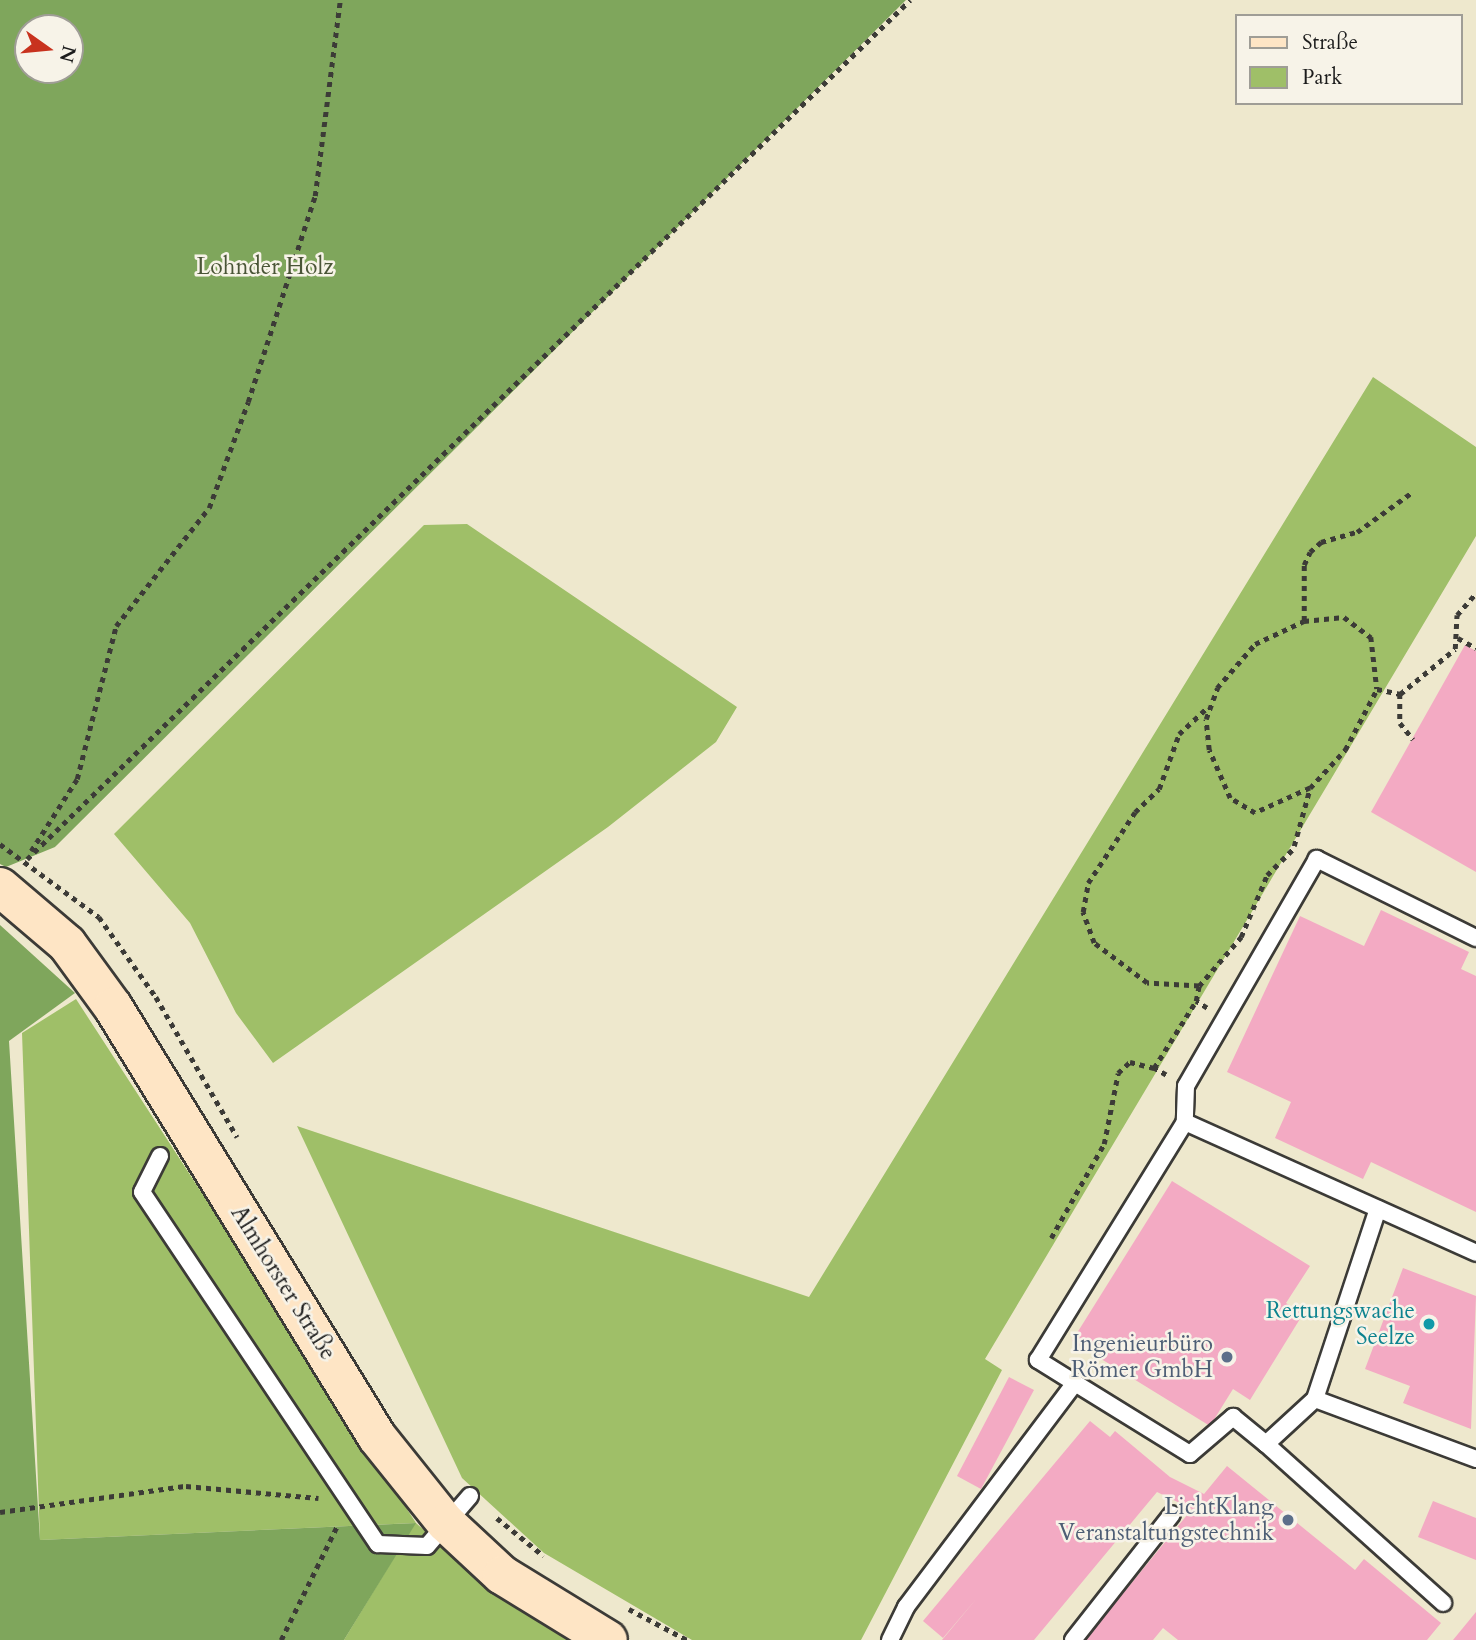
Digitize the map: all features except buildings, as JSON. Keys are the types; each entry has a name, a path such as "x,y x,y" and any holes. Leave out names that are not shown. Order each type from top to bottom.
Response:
{"main road":[{"name":"Almhorster Straße","path":"0,887 67,944 113,1007 377,1437 458,1509 502,1575 608,1640"}],"lane":[{"path":"1443,1603 1233,1417 1190,1454 1038,1360 1185,1122 1186,1086 1222,1017 1317,859 1476,938"},
{"path":"1185,1122 1476,1253"},
{"path":"160,1156 142,1192 378,1544 427,1546 458,1509"},
{"path":"1266,1444 1315,1399 1378,1209"},
{"path":"890,1640 906,1607 1075,1383"},
{"path":"1315,1399 1476,1459"},
{"path":"1073,1640 1172,1514"}],"path":[{"path":"27,859 77,779 116,626 209,508 315,196 340,0"},
{"path":"27,859 910,0"},
{"path":"1304,621 1304,565 1310,552 1321,542 1357,532 1411,493"},
{"path":"1377,689 1400,694 1441,664 1458,638 1457,615 1476,593"},
{"path":"1199,986 1147,983 1094,943 1083,912 1088,883 1135,812 1159,789 1179,734 1209,707 1242,654 1304,621 1344,617 1360,623 1377,655 1377,689 1345,750 1310,788 1255,813 1241,809 1217,781 1209,707"},
{"path":"1458,638 1476,648"},
{"path":"1400,694 1400,723 1413,739"},
{"path":"1153,1068 1196,1001 1199,986 1241,937 1267,875 1294,846 1310,788"},
{"path":"0,844 27,859 99,917 156,997 245,1151"},
{"path":"1294,846 1317,859"},
{"path":"1196,1001 1222,1017"},
{"path":"1051,1238 1104,1144 1118,1073 1130,1062 1153,1068 1186,1086"},
{"path":"0,1512 186,1486 349,1500 281,1640"},
{"path":"458,1509 551,1561"},
{"path":"618,1604 687,1640"}],"green space":[{"name":"Lohnder Holz","path":"0,0 906,0 55,847 6,867 0,864"},
{"path":"1373,377 1476,447 1476,536 985,1359 1002,1370 861,1640 692,1640 544,1553 462,1478 297,1126 809,1297"},
{"path":"467,524 737,707 716,742 608,827 273,1063 236,1013 190,923 114,834 424,525"},
{"path":"0,925 75,993 9,1041 40,1540 416,1523 344,1640 0,1640"},
{"path":"76,999 416,1523 499,1598 575,1640 344,1640 415,1523 40,1540 22,1033"}],"place":[{"name":"Rettungswache Seelze","path":"1429,1324"},
{"name":"Ingenieurbüro Römer GmbH","path":"1227,1357"},
{"name":"LichtKlang Veranstaltungstechnik","path":"1288,1520"}]}
